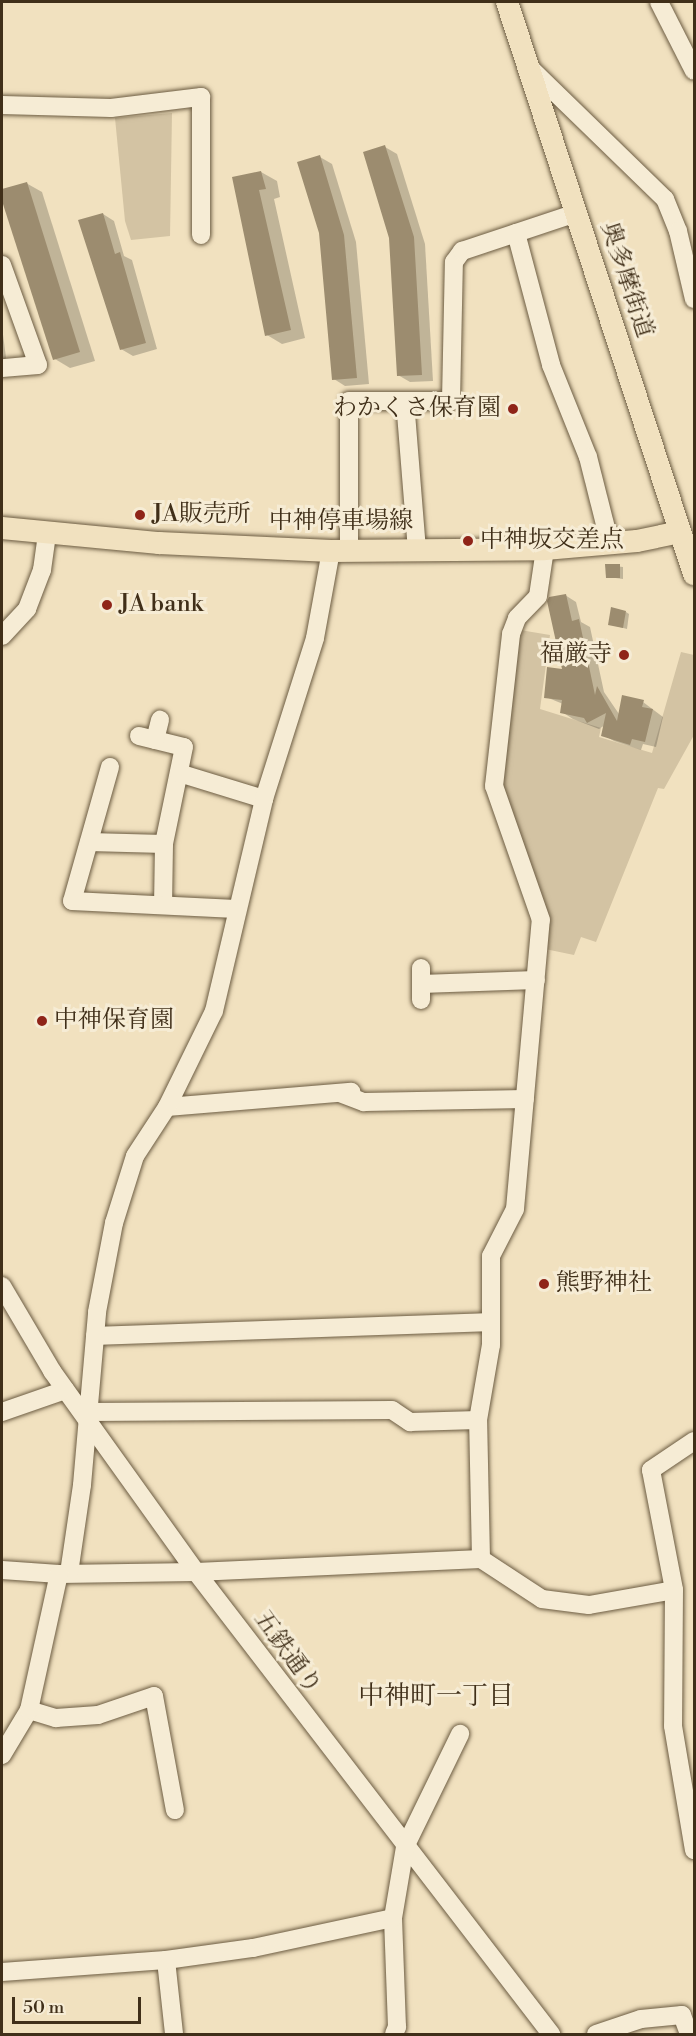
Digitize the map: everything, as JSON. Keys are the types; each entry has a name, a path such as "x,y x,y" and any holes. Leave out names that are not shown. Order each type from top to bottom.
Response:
{"main road":[{"name":"奥多摩街道","path":"507,2 576,213 687,531 694,574"},
{"name":"中神停車場線","path":"2,528 159,543 340,551 545,549 610,544 687,531"}],"street":[{"path":"659,2 694,71"},
{"path":"527,65 665,199 678,231 694,299"},
{"path":"2,105 111,108 201,97 201,235"},
{"path":"2,1755 29,1710 64,1574 88,1416 95,1336 114,1223 135,1156 167,1107 214,1011 236,909 264,799 340,551 350,402 451,401 454,262 462,251 576,213"},
{"path":"516,233 551,365 588,457 610,544"},
{"path":"2,265 38,365 2,368"},
{"path":"405,401 417,550"},
{"path":"2,636 27,609 42,570 47,533"},
{"path":"481,1559 478,1420 491,1345 491,1256 515,1209 542,920 494,786 511,634 516,618 538,596 545,549"},
{"path":"160,720 147,738 184,747 164,844 163,905"},
{"path":"110,767 72,901 236,909"},
{"path":"179,773 264,799"},
{"path":"89,842 164,844"},
{"path":"421,984 536,980"},
{"path":"167,1107 346,1092 364,1102 525,1099"},
{"name":"五鉄通り","path":"2,1286 65,1390 88,1416 196,1572 405,1847 551,2034"},
{"path":"95,1336 491,1322"},
{"path":"2,1412 65,1390"},
{"path":"88,1416 392,1410 410,1422 478,1420"},
{"path":"694,1441 651,1470 674,1590 673,1726 694,1850"},
{"path":"2,1570 64,1574 196,1572 481,1559 542,1599 589,1605 674,1590"},
{"path":"29,1710 56,1718 99,1715 154,1696 175,1810"},
{"path":"394,2034 397,2027 393,1918 405,1847 460,1734"},
{"path":"2,1972 166,1960 253,1948 393,1918"},
{"path":"166,1960 174,2034"},
{"path":"596,2034 641,2019 682,2015 689,2034"}],"shaded area":[{"path":"172,113 170,236 131,240 125,221 115,118"},
{"path":"520,630 550,635 540,709 601,728 599,737 652,753 681,652 694,655 694,735 664,789 658,788 596,942 581,937 574,955 545,949 500,783"}],"building":[{"path":"385,145 414,237 422,375 397,376 389,238 363,152"},
{"path":"320,155 344,235 357,378 332,380 319,233 297,162"},
{"path":"261,171 266,189 259,190 291,330 265,336 232,177"},
{"path":"27,182 80,352 53,360 2,201 2,189"},
{"path":"103,213 115,254 120,252 146,343 120,350 78,220"},
{"path":"605,564 620,564 620,578 606,578"},
{"path":"566,594 572,621 579,619 595,695 597,686 617,721 622,695 644,700 642,707 653,709 645,742 632,739 630,745 601,736 606,713 587,723 584,718 560,713 562,700 544,698 547,667 562,669 547,601 549,597"},
{"path":"611,607 626,611 623,628 608,625"}],"place":[{"name":"わかくさ保育園","path":"513,409"},
{"name":"JA販売所","path":"140,515"},
{"name":"中神坂交差点","path":"468,541"},
{"name":"JA bank","path":"107,605"},
{"name":"福厳寺","path":"624,655"},
{"name":"中神保育園","path":"42,1021"},
{"name":"熊野神社","path":"544,1284"}],"district":[{"name":"中神町一丁目","path":"436,1697"}]}
